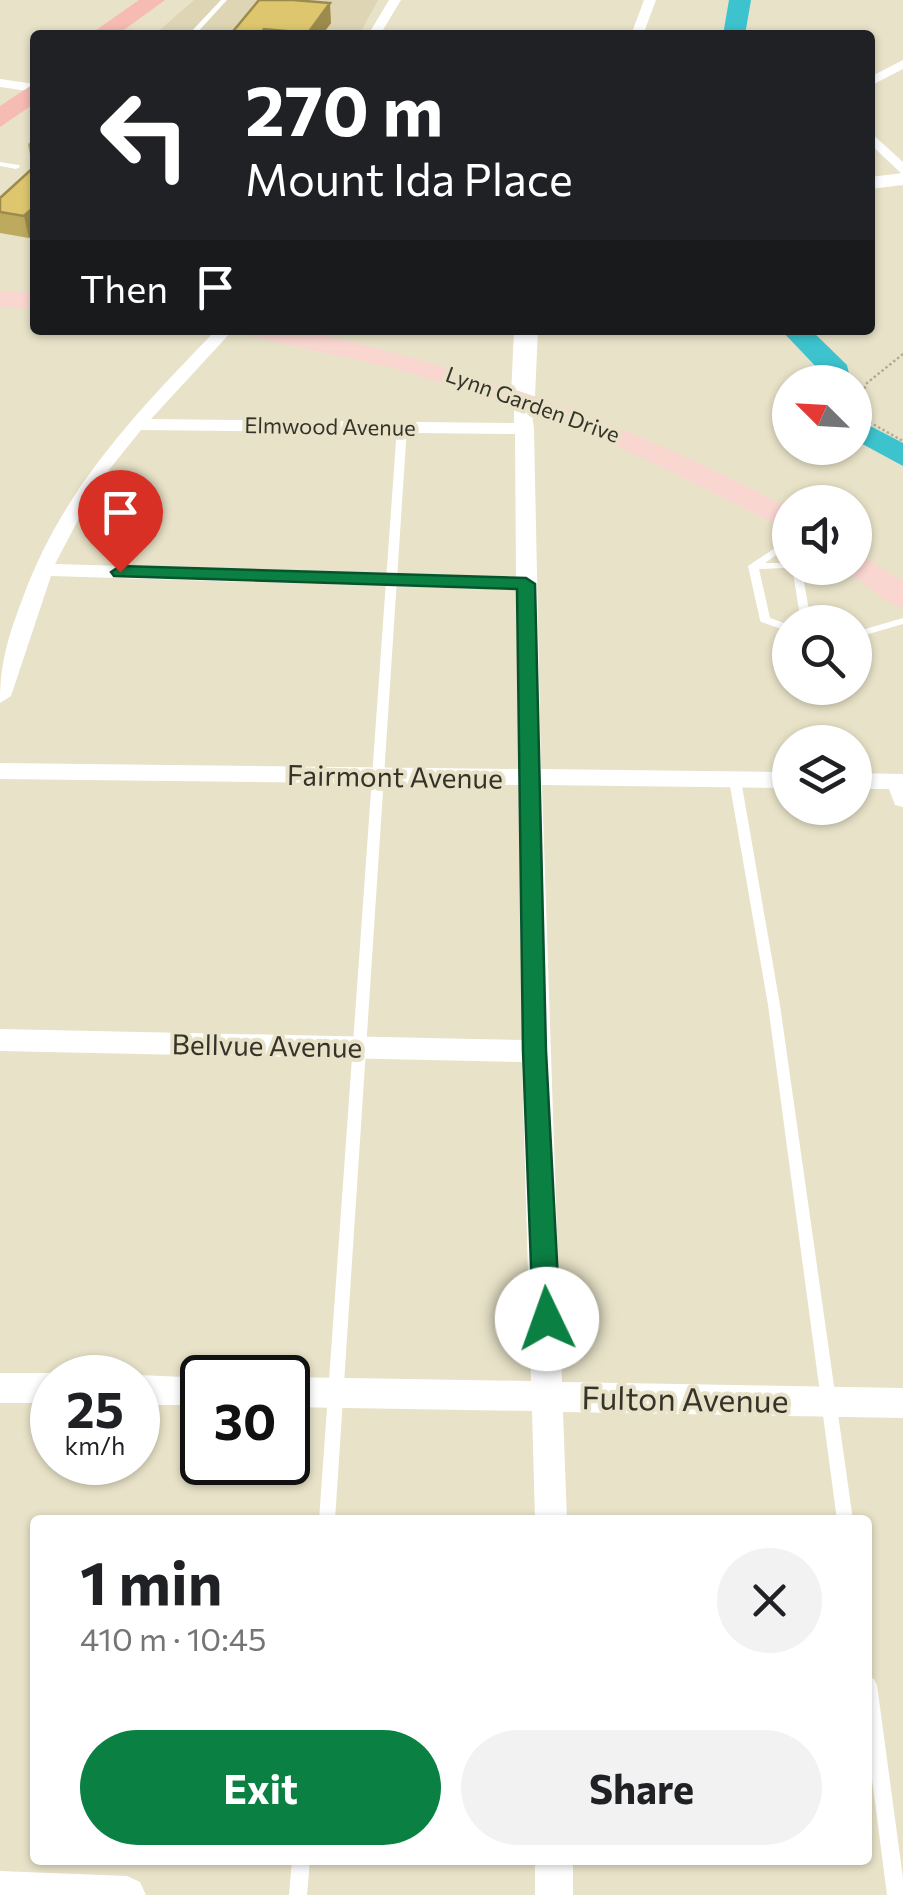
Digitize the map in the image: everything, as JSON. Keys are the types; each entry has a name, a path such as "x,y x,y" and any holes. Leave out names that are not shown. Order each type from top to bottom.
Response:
{"highway":[{"path":"108,30 157,0"},
{"path":"132,30 157,0"},
{"path":"0,110 30,92"},
{"path":"0,120 30,93"},
{"path":"0,139 30,118"}],"main road":[{"name":"Lynn Garden Drive","path":"283,335 438,368 522,396 654,451 772,513"},
{"path":"872,574 903,597"}],"street":[{"path":"377,30 394,0"},
{"path":"639,30 650,0"},
{"path":"875,79 903,64"},
{"path":"0,83 30,88"},
{"path":"875,141 901,169 875,181"},
{"path":"0,696 43,570 86,487 135,424 220,335"},
{"path":"525,335 520,370 532,778 534,1051 550,1395 551,1515"},
{"name":"Elmwood Avenue","path":"135,424 524,429"},
{"path":"43,570 526,584"},
{"name":"Fairmont Avenue","path":"0,770 772,780"},
{"path":"872,784 901,790"},
{"name":"Bellvue Avenue","path":"0,1040 534,1051"},
{"path":"0,1388 30,1388"},
{"name":"Fulton Avenue","path":"310,1392 903,1403"},
{"path":"554,1865 554,1895"},
{"path":"0,1890 127,1895"}],"lane":[{"path":"196,30 224,0"},
{"path":"0,164 16,167"},
{"path":"327,1515 402,427"},
{"path":"754,566 772,554"},
{"path":"754,566 786,566 798,572 803,605"},
{"path":"754,566 765,620 772,623"},
{"path":"872,630 903,621"},
{"path":"735,780 774,1005 845,1515"},
{"path":"872,1715 896,1895"},
{"path":"298,1895 301,1865"}],"path":[{"path":"903,354 884,366 858,400 870,423 903,441"}],"shaded area":[{"path":"194,0 378,0 362,30 160,30"}],"building":[{"path":"259,0 330,3 310,30 234,30"},
{"path":"30,171 30,211 24,216 0,212 0,198"}],"waterway":[{"path":"735,30 740,0"},
{"path":"800,335 831,365"},
{"path":"872,438 903,457"}],"route":[{"path":"120,572 526,584 534,1051 547,1319"}]}
